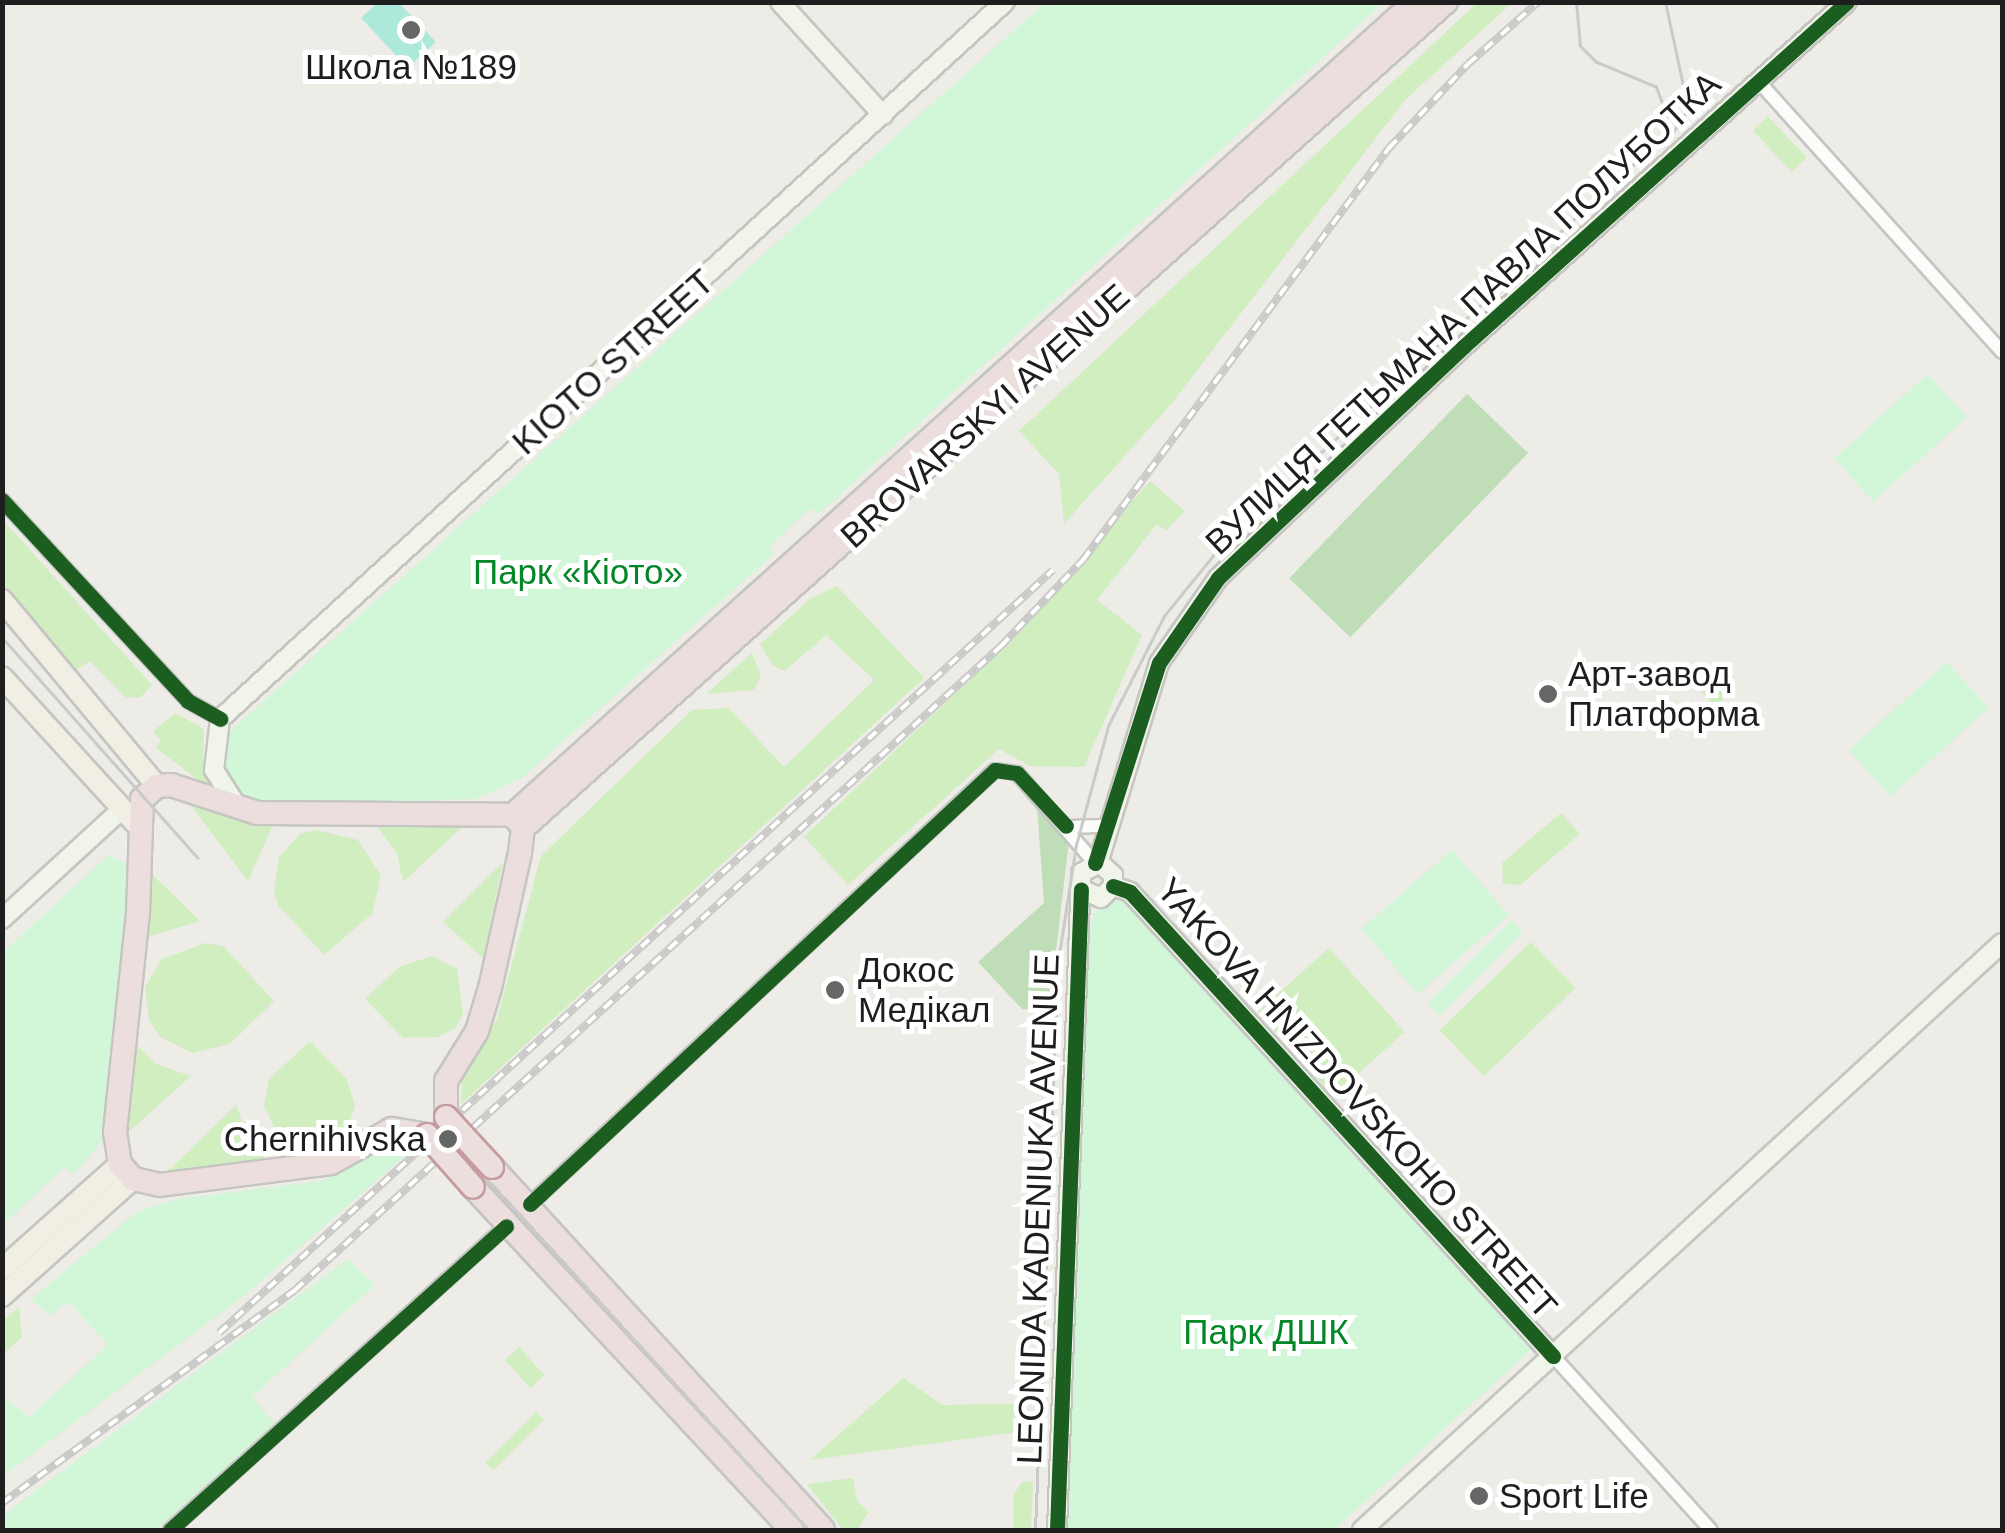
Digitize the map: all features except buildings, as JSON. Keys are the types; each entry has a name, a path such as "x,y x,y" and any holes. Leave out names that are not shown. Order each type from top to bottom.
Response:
{"highway":[{"name":"BROVARSKYI AVENUE","path":"518,822 1415,2"},
{"name":"BROVARSKYI AVENUE","path":"518,822 1446,2"},
{"path":"445,1108 419,1133 376,1134 314,1167 160,1185 126,1171 115,1132 138,913 130,817 137,806 158,786 242,809 518,822 484,1012 446,1081 445,1108 492,1167 530,1204 823,1530"},
{"path":"419,1133 474,1187 791,1530"}],"main road":[{"path":"2,600 158,786"},
{"path":"2,677 130,817"},
{"path":"2,1270 126,1171"},
{"path":"2,1296 126,1171"}],"street":[{"path":"780,2 883,115"},
{"name":"KIOTO STREET","path":"220,719 1005,2"},
{"name":"ВУЛИЦЯ ГЕТЬМАНА ПАВЛА ПОЛУБОТКА","path":"1096,863 1122,768 1159,663 1233,562 1847,2"},
{"path":"1759,82 2002,352"},
{"path":"2,500 188,701 220,719 214,770 242,809"},
{"path":"530,1204 995,770 1017,773 1096,863 1110,870 1113,886 1095,898 1081,889 1081,872 1096,863"},
{"path":"2,919 130,817"},
{"path":"1066,826 1106,826"},
{"name":"YAKOVA HNIZDOVSKOHO STREET","path":"1113,886 1130,892 1711,1530"},
{"name":"LEONIDA KADENIUKA AVENUE","path":"1057,1530 1081,889"},
{"path":"1362,1530 2002,943"},
{"path":"170,1530 506,1226"}],"green space":[{"name":"Парк «Кіото»","path":"1045,3 1383,3 820,513 809,509 770,546 774,554 522,778 475,799 270,805 240,795 222,771 219,744 228,733"},
{"path":"1477,3 1512,3 1406,99 1172,403 1064,524 1059,474 1019,431"},
{"path":"1768,116 1807,158 1792,172 1753,130"},
{"path":"1928,374 1967,417 1873,501 1834,458"},
{"path":"1467,394 1528,453 1350,637 1289,578"},
{"path":"1150,481 1185,511 1166,531 1157,524 1097,600 1142,635 1084,767 1030,766 999,749 848,885 804,837 1015,637"},
{"path":"3,520 152,685 140,698 125,697 90,661 77,670 3,588"},
{"path":"837,586 924,678 461,1104 462,1076 497,1020 541,856 692,710 729,708 784,767 874,680 826,635 785,671 773,666 760,644 810,599"},
{"path":"752,653 761,676 754,690 706,694"},
{"path":"1947,662 1988,708 1890,796 1849,750"},
{"path":"1722,664 1737,680 1716,708 1697,687"},
{"path":"176,713 204,729 203,767 212,791 155,747 161,741 153,731"},
{"path":"185,798 243,820 274,822 248,881"},
{"path":"1037,806 1069,840 1049,1011 1022,1009 978,962 1044,903"},
{"path":"1561,813 1580,834 1520,885 1503,884 1502,863"},
{"path":"472,818 403,882 397,854 376,825"},
{"path":"316,830 358,840 381,876 372,914 324,955 278,905 274,891 279,857 300,834"},
{"path":"1452,850 1508,915 1418,994 1361,929"},
{"path":"109,855 129,866 133,880 107,1135 73,1175 64,1167 3,1225 3,952"},
{"path":"503,862 483,958 443,922"},
{"path":"150,872 200,921 144,938"},
{"name":"Парк ДШК","path":"1118,900 1134,907 1536,1345 1334,1530 1067,1530 1087,937 1095,911"},
{"path":"1511,920 1523,932 1440,1015 1428,1003"},
{"path":"1531,942 1575,988 1484,1076 1440,1030"},
{"path":"206,943 223,946 274,1001 230,1044 192,1053 160,1037 149,1020 145,987 162,959"},
{"path":"1329,948 1405,1032 1333,1096 1258,1012"},
{"path":"432,956 457,969 463,1014 455,1028 438,1037 403,1038 365,999 399,967"},
{"path":"310,1041 347,1080 355,1106 346,1133 315,1149 280,1139 264,1106 269,1079"},
{"path":"136,1044 156,1064 191,1076 124,1136 130,1047"},
{"path":"236,1105 249,1140 270,1165 163,1176"},
{"path":"403,1144 414,1148 240,1299 3,1476 3,1396 29,1417 108,1345 69,1302 50,1315 31,1299 138,1211 179,1199 322,1181 386,1146"},
{"path":"348,1259 375,1285 252,1397 274,1423 156,1530 3,1530 3,1515"},
{"path":"19,1307 22,1337 3,1354 3,1321"},
{"path":"519,1347 544,1375 530,1388 505,1360"},
{"path":"903,1378 943,1405 1026,1403 1026,1431 810,1460"},
{"path":"536,1412 544,1420 494,1470 486,1462"},
{"path":"853,1478 857,1501 869,1512 857,1530 843,1530 807,1484"},
{"path":"1023,1481 1033,1482 1031,1530 1013,1530 1014,1494"}],"shaded area":[{"path":"377,3 399,3 436,42 408,68 361,18"}],"tram line":[{"path":"1035,1530 1058,961 1076,845 1108,726 1164,616 1225,541 1664,136 1667,117 1656,87 1596,62 1580,46 1576,2"},
{"path":"1664,146 1688,109 1665,2"},
{"path":"2,637 198,858"},
{"path":"437,1124 809,1530"}],"railway":[{"path":"2,1503 295,1290 1001,646 1083,560 1389,148 1468,64 1538,2"},
{"path":"219,1333 1053,570"}],"cycle path":[{"path":"1095,863 1159,663 1218,578 1463,347 1847,2"},
{"path":"2,500 188,701 220,719"},
{"path":"530,1204 995,770 1017,773 1066,826"},
{"path":"1113,886 1130,892 1553,1356"},
{"path":"1057,1530 1081,889"},
{"path":"170,1530 506,1226"}],"place":[{"name":"Школа №189","path":"411,30"},
{"name":"Арт-завод Платформа","path":"1548,694"},
{"name":"Докос Медікал","path":"835,990"},
{"name":"Chernihivska","path":"448,1139"},
{"name":"Sport Life","path":"1479,1496"}]}
